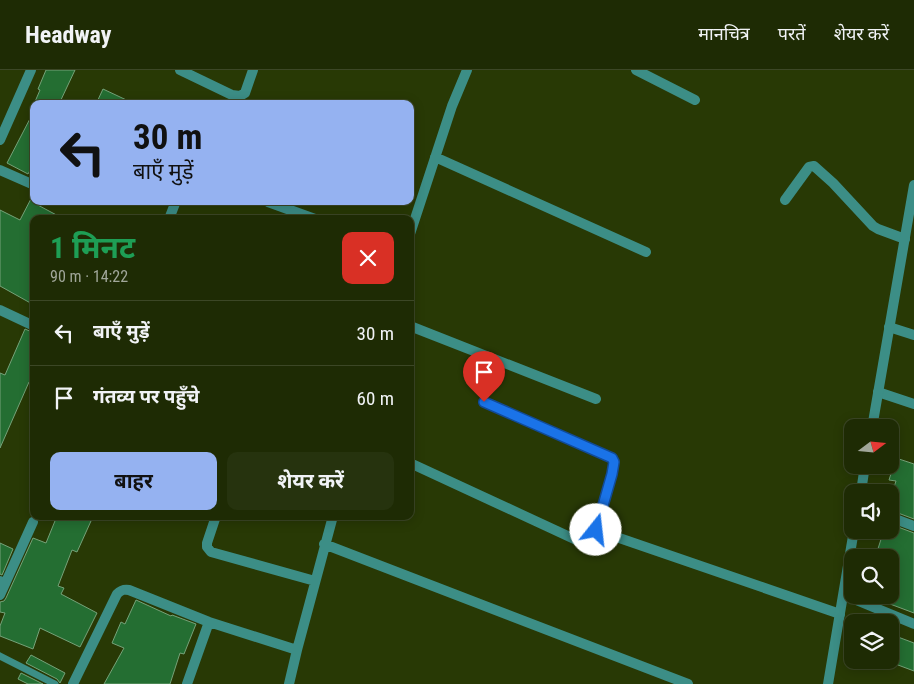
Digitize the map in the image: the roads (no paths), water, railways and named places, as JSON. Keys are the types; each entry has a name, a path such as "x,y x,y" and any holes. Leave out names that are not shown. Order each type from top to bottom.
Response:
{"street":[{"path":"0,140 31,70"},
{"path":"180,70 232,95 240,96 245,92 253,70"},
{"path":"414,222 452,106 467,70"},
{"path":"636,70 695,100"},
{"path":"436,157 646,252"},
{"path":"785,200 809,167 814,166 833,183 873,226 905,239"},
{"path":"0,170 30,183"},
{"path":"874,419 914,185"},
{"path":"276,205 304,215"},
{"path":"0,310 30,324"},
{"path":"889,327 914,335"},
{"path":"414,328 596,399"},
{"path":"878,392 914,404"},
{"path":"414,465 584,544 590,544 596,530 612,474 614,462 612,458 484,402"},
{"path":"215,520 206,543 211,552 315,581"},
{"path":"289,684 331,520"},
{"path":"899,520 914,526"},
{"path":"0,595 3,582 33,522"},
{"path":"596,530 840,614"},
{"path":"324,544 688,684"},
{"path":"73,684 117,594 126,589 209,622 297,650"},
{"path":"828,684 844,595"},
{"path":"866,604 914,624"},
{"path":"187,684 209,622"}],"lane":[{"path":"0,656 55,684"}]}
